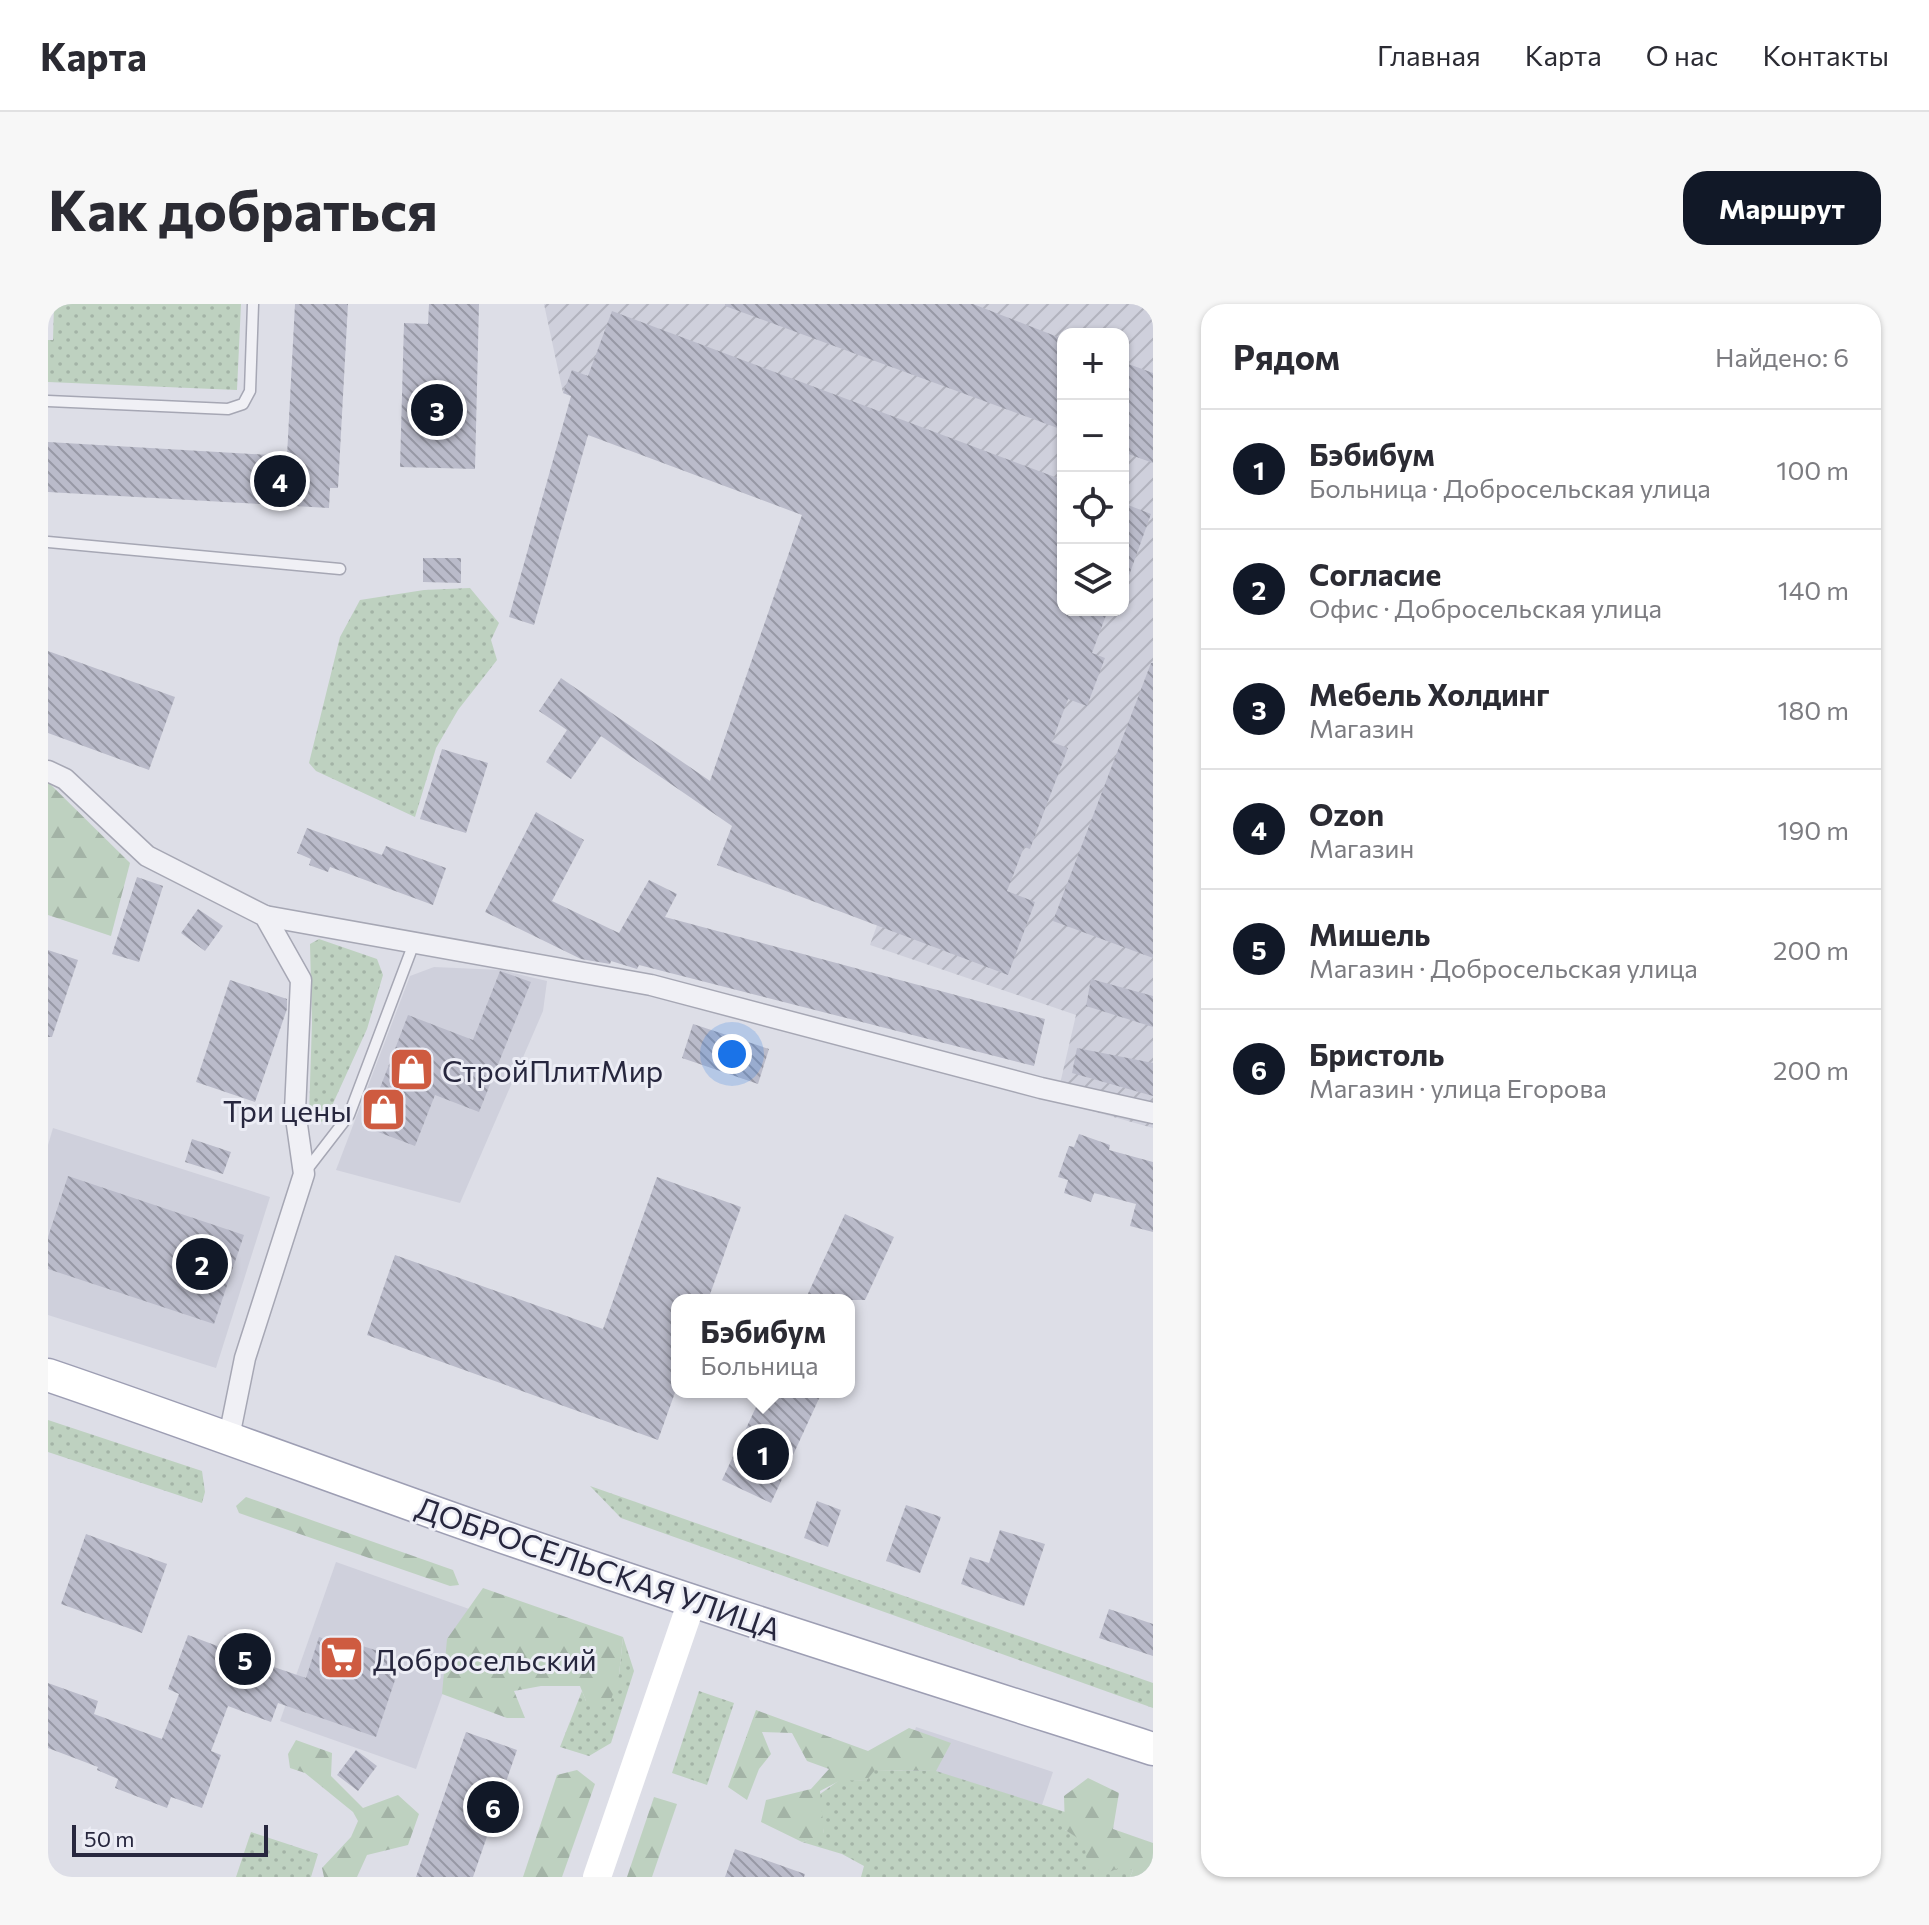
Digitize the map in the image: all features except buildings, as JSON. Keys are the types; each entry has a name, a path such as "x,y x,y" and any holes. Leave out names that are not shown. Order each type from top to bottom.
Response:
{"main road":[{"name":"ДОБРОСЕЛЬСКАЯ УЛИЦА","path":"48,1375 692,1601 1153,1749"},
{"path":"597,1877 692,1601"}],"street":[{"path":"48,771 65,779 147,856 265,916 651,985 1041,1088 1153,1113"},
{"path":"229,1437 245,1358 304,1174 295,1111 301,980 265,916"}],"lane":[{"path":"48,401 228,409 243,404 250,391 253,304"},
{"path":"48,542 340,569"},
{"path":"304,1174 349,1115 414,943"}],"shaded area":[{"path":"544,304 1153,304 1153,1128 1056,1101 1076,1015 870,945 912,825 839,502 563,393"},
{"path":"434,967 501,970 547,981 543,1011 460,1203 336,1170 410,976"},
{"path":"53,1128 270,1197 216,1368 48,1315 48,1145"},
{"path":"336,1562 472,1610 416,1769 280,1721"},
{"path":"916,1727 1053,1772 1018,1877 870,1877"}],"green space":[{"path":"54,304 241,304 237,390 48,382 48,340 53,340"},
{"path":"470,588 499,623 491,640 497,660 458,710 436,748 415,817 316,771 309,763 340,637 360,600 424,590"},
{"path":"48,782 130,863 111,936 48,915"},
{"path":"319,939 377,959 383,975 367,1029 325,1121 316,1123 309,1115 312,1022 310,944"},
{"path":"48,1420 202,1471 205,1492 202,1503 48,1452"},
{"path":"590,1486 1153,1683 1153,1708 621,1518"},
{"path":"246,1497 453,1570 459,1585 450,1586 239,1513 236,1506"},
{"path":"483,1588 623,1637 619,1675 609,1706 586,1701 580,1686 541,1686 514,1691 525,1718 507,1718 442,1694 447,1639"},
{"path":"623,1637 634,1671 611,1743 589,1756 560,1747 582,1691 586,1701 619,1675"},
{"path":"699,1691 734,1703 707,1785 672,1773"},
{"path":"756,1710 868,1751 909,1728 951,1743 936,1771 875,1770 866,1781 841,1780 820,1791 824,1834 802,1842 761,1822 766,1800 811,1789 829,1769 807,1761 792,1733 762,1732 771,1754 759,1769 747,1800 728,1787"},
{"path":"296,1740 332,1753 331,1776 363,1808 398,1795 419,1814 408,1845 367,1855 357,1877 324,1877 322,1868 351,1837 358,1821 353,1812 305,1773 290,1768 288,1754"},
{"path":"577,1770 595,1784 562,1877 523,1877 557,1775"},
{"path":"874,1770 936,1771 1065,1812 1065,1830 1133,1870 1130,1877 861,1877 864,1866 842,1854 802,1842 824,1833 816,1797 841,1779 866,1781"},
{"path":"1088,1778 1119,1793 1113,1829 1153,1843 1153,1877 1130,1877 1133,1870 1123,1866 1105,1874 1087,1862 1084,1842 1065,1830 1064,1796"},
{"path":"654,1797 677,1804 652,1877 627,1877"},
{"path":"251,1832 318,1854 311,1877 236,1877"}],"place":[{"name":"Мебель Холдинг","path":"437,410"},
{"name":"Ozon","path":"280,481"},
{"name":"СтройПлитМир","path":"411,1069"},
{"name":"Три цены","path":"383,1109"},
{"name":"Согласие","path":"202,1264"},
{"name":"Бэбибум","path":"763,1454"},
{"name":"Добросельский","path":"342,1658"},
{"name":"Мишель","path":"245,1659"},
{"name":"Бристоль","path":"493,1807"}]}
